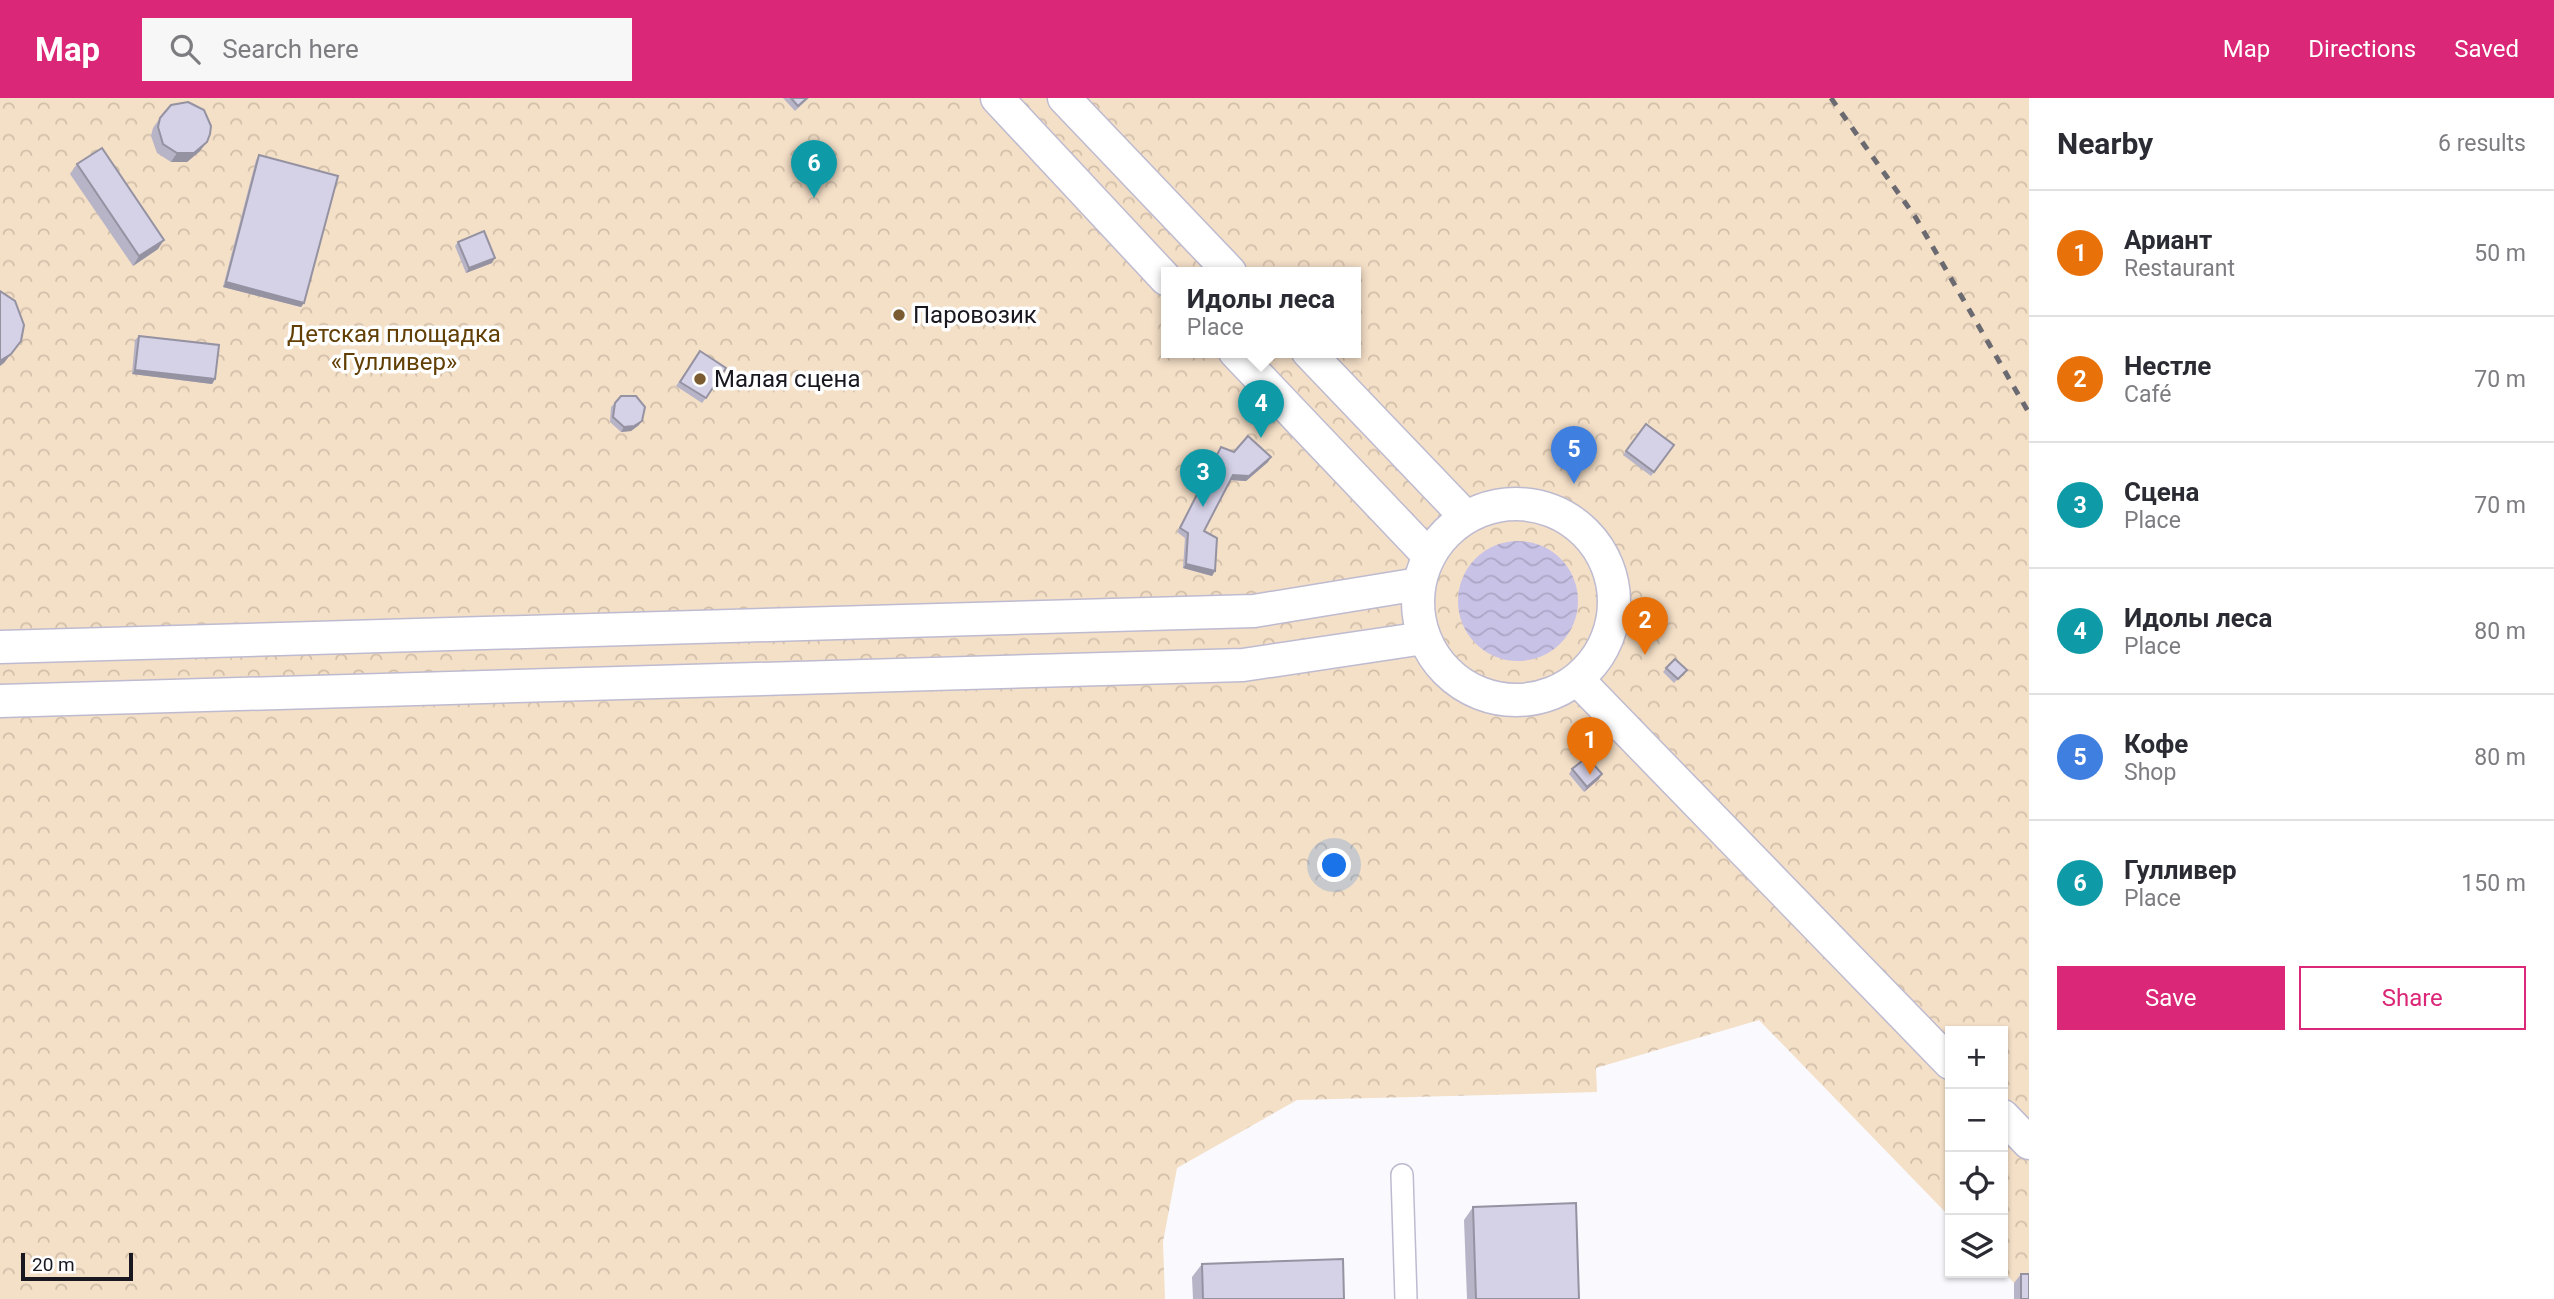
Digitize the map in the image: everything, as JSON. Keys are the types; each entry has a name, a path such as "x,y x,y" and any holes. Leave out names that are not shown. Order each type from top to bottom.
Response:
{"street":[{"path":"997,98 1161,273"},
{"path":"1064,98 1225,267"},
{"path":"1240,358 1424,570"},
{"path":"1314,358 1466,517"},
{"path":"1530,504 1561,514 1588,534 1606,561 1615,593 1613,626 1600,655 1578,680 1551,695 1521,701 1490,698 1455,678 1440,665 1424,638 1418,611 1424,570 1444,534 1466,517 1497,505 1530,504"},
{"path":"0,647 1254,611 1424,570"},
{"path":"0,701 1243,665 1424,638"},
{"path":"1578,680 1945,1058"},
{"path":"2008,1121 2029,1143"}],"lane":[{"path":"1402,1175 1406,1299"}],"green space":[{"name":"Детская площадка «Гулливер»","path":"0,98 2029,98 2029,1299 2014,1299 2014,1283 2008,1276 2008,1026 1945,1026 1945,1212 1759,1020 1596,1068 1597,1092 1297,1100 1177,1168 1163,1242 1165,1299 0,1299"}],"water":[{"path":"1518,541 1541,545 1561,558 1574,578 1578,601 1574,624 1561,644 1541,657 1518,661 1495,657 1475,644 1462,624 1458,601 1462,578 1475,558 1495,545"}],"building":[{"path":"791,98 807,98 798,106"},
{"path":"188,102 204,110 211,126 210,134 207,142 194,153 177,153 163,144 158,127 160,118 171,105"},
{"path":"102,148 164,240 139,256 77,164"},
{"path":"259,155 338,176 304,303 226,282"},
{"path":"484,231 495,258 469,268 458,242"},
{"path":"0,291 15,301 24,325 21,341 11,354 0,361"},
{"path":"139,336 219,345 215,379 135,370"},
{"name":"Малая сцена","path":"700,351 726,368 706,398 680,382"},
{"path":"621,396 636,396 645,407 642,421 634,426 624,427 613,417 615,403"},
{"path":"1646,424 1674,445 1654,472 1626,451"},
{"path":"1248,436 1271,457 1249,476 1233,475 1204,531 1217,538 1215,571 1186,564 1188,533 1180,528 1221,447 1234,452"},
{"path":"1675,659 1687,670 1678,679 1666,668"},
{"path":"1587,757 1602,774 1587,787 1572,769"},
{"path":"1576,1203 1579,1299 1476,1299 1473,1207"},
{"path":"1343,1259 1344,1299 1203,1299 1202,1264"},
{"path":"2021,1274 2029,1274 2029,1299 2021,1299"}],"railway":[{"path":"1831,98 1916,218 2029,413"}],"place":[{"name":"Гулливер","path":"814,198"},
{"name":"Паровозик","path":"899,315"},
{"name":"Малая сцена","path":"700,379"},
{"name":"Идолы леса","path":"1261,438"},
{"name":"Кофе","path":"1574,484"},
{"name":"Сцена","path":"1203,507"},
{"name":"Нестле","path":"1645,655"},
{"name":"Ариант","path":"1590,775"}]}
